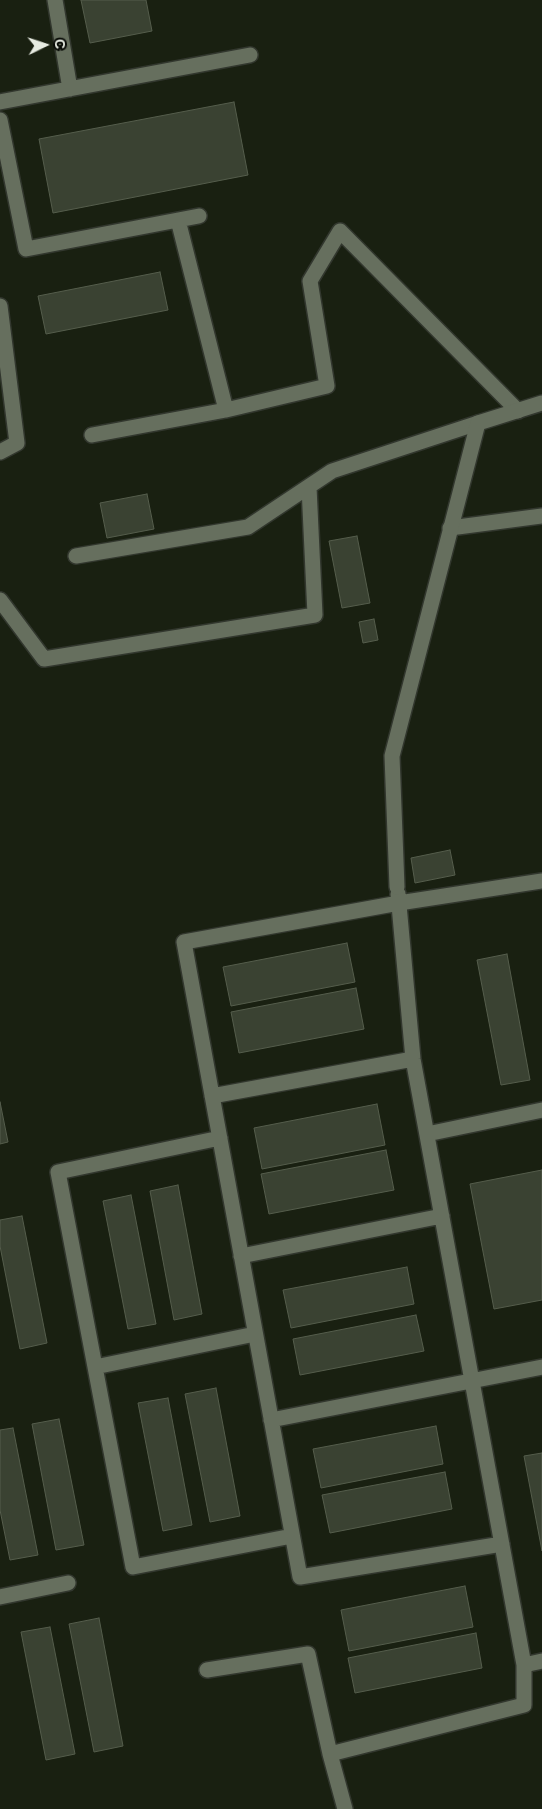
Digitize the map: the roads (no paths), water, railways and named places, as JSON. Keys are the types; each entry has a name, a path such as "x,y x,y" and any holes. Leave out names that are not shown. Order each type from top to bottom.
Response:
{"street":[{"path":"55,0 70,89"},
{"path":"0,102 250,55"},
{"path":"0,120 26,249 199,216"},
{"path":"178,220 226,410"},
{"path":"92,435 226,410 328,386 310,281 340,231 518,411"},
{"path":"0,306 17,443 0,452"},
{"path":"76,556 248,527 332,471 542,404"},
{"path":"330,1754 524,1705 524,1665 413,1059 397,887 392,756 478,423"},
{"path":"0,600 44,659 315,615 309,487"},
{"path":"450,528 542,516"},
{"path":"502,1544 300,1577 184,942 399,903 542,881"},
{"path":"212,1096 413,1059"},
{"path":"427,1134 542,1110"},
{"path":"220,1138 58,1172 133,1567 292,1536"},
{"path":"241,1256 442,1216"},
{"path":"95,1367 255,1334"},
{"path":"271,1420 542,1367"},
{"path":"0,1597 68,1583"},
{"path":"206,1670 308,1654 330,1754 345,1809"},
{"path":"524,1665 542,1661"}]}
